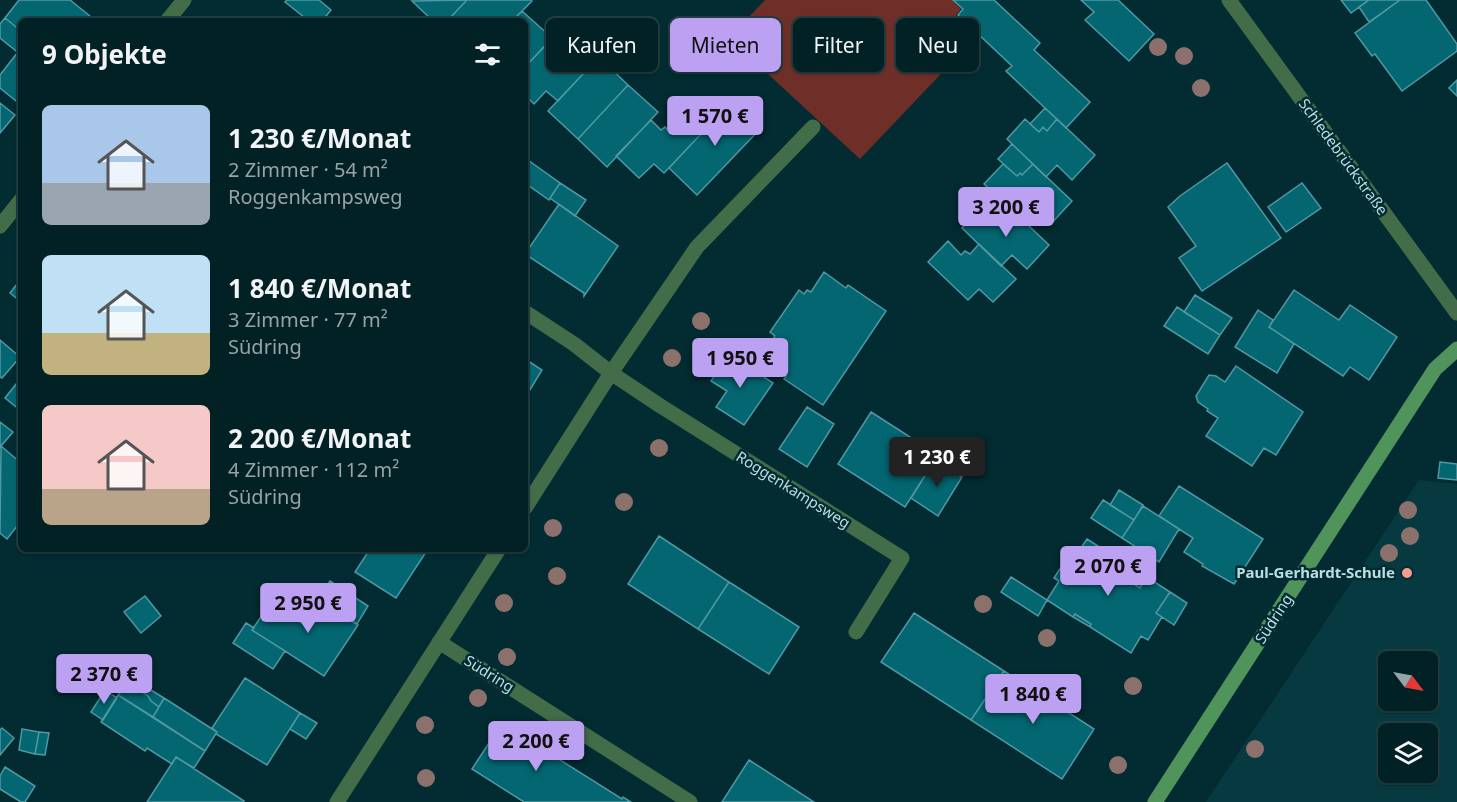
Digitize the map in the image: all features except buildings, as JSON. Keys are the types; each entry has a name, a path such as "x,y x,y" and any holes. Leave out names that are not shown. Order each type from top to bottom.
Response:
{"street":[{"path":"169,18 184,0"},
{"name":"Schledebrückstraße","path":"1229,0 1457,313"},
{"path":"528,503 611,373 697,247 813,128"},
{"path":"0,226 18,204"},
{"name":"Roggenkampsweg","path":"528,314 574,344 611,373 902,558 856,632"},
{"name":"Südring","path":"1155,802 1435,369 1457,350"},
{"path":"337,802 497,552"},
{"name":"Südring","path":"439,642 690,802"}],"shaded area":[{"path":"765,0 952,0 961,9 956,15 959,18 896,18 896,72 943,72 860,159 766,72 781,72 781,18 748,18"},
{"name":"Paul-Gerhardt-Schule","path":"1419,480 1457,484 1457,802 1206,802"}],"place":[{"name":"Paul-Gerhardt-Schule","path":"1407,573"}]}
